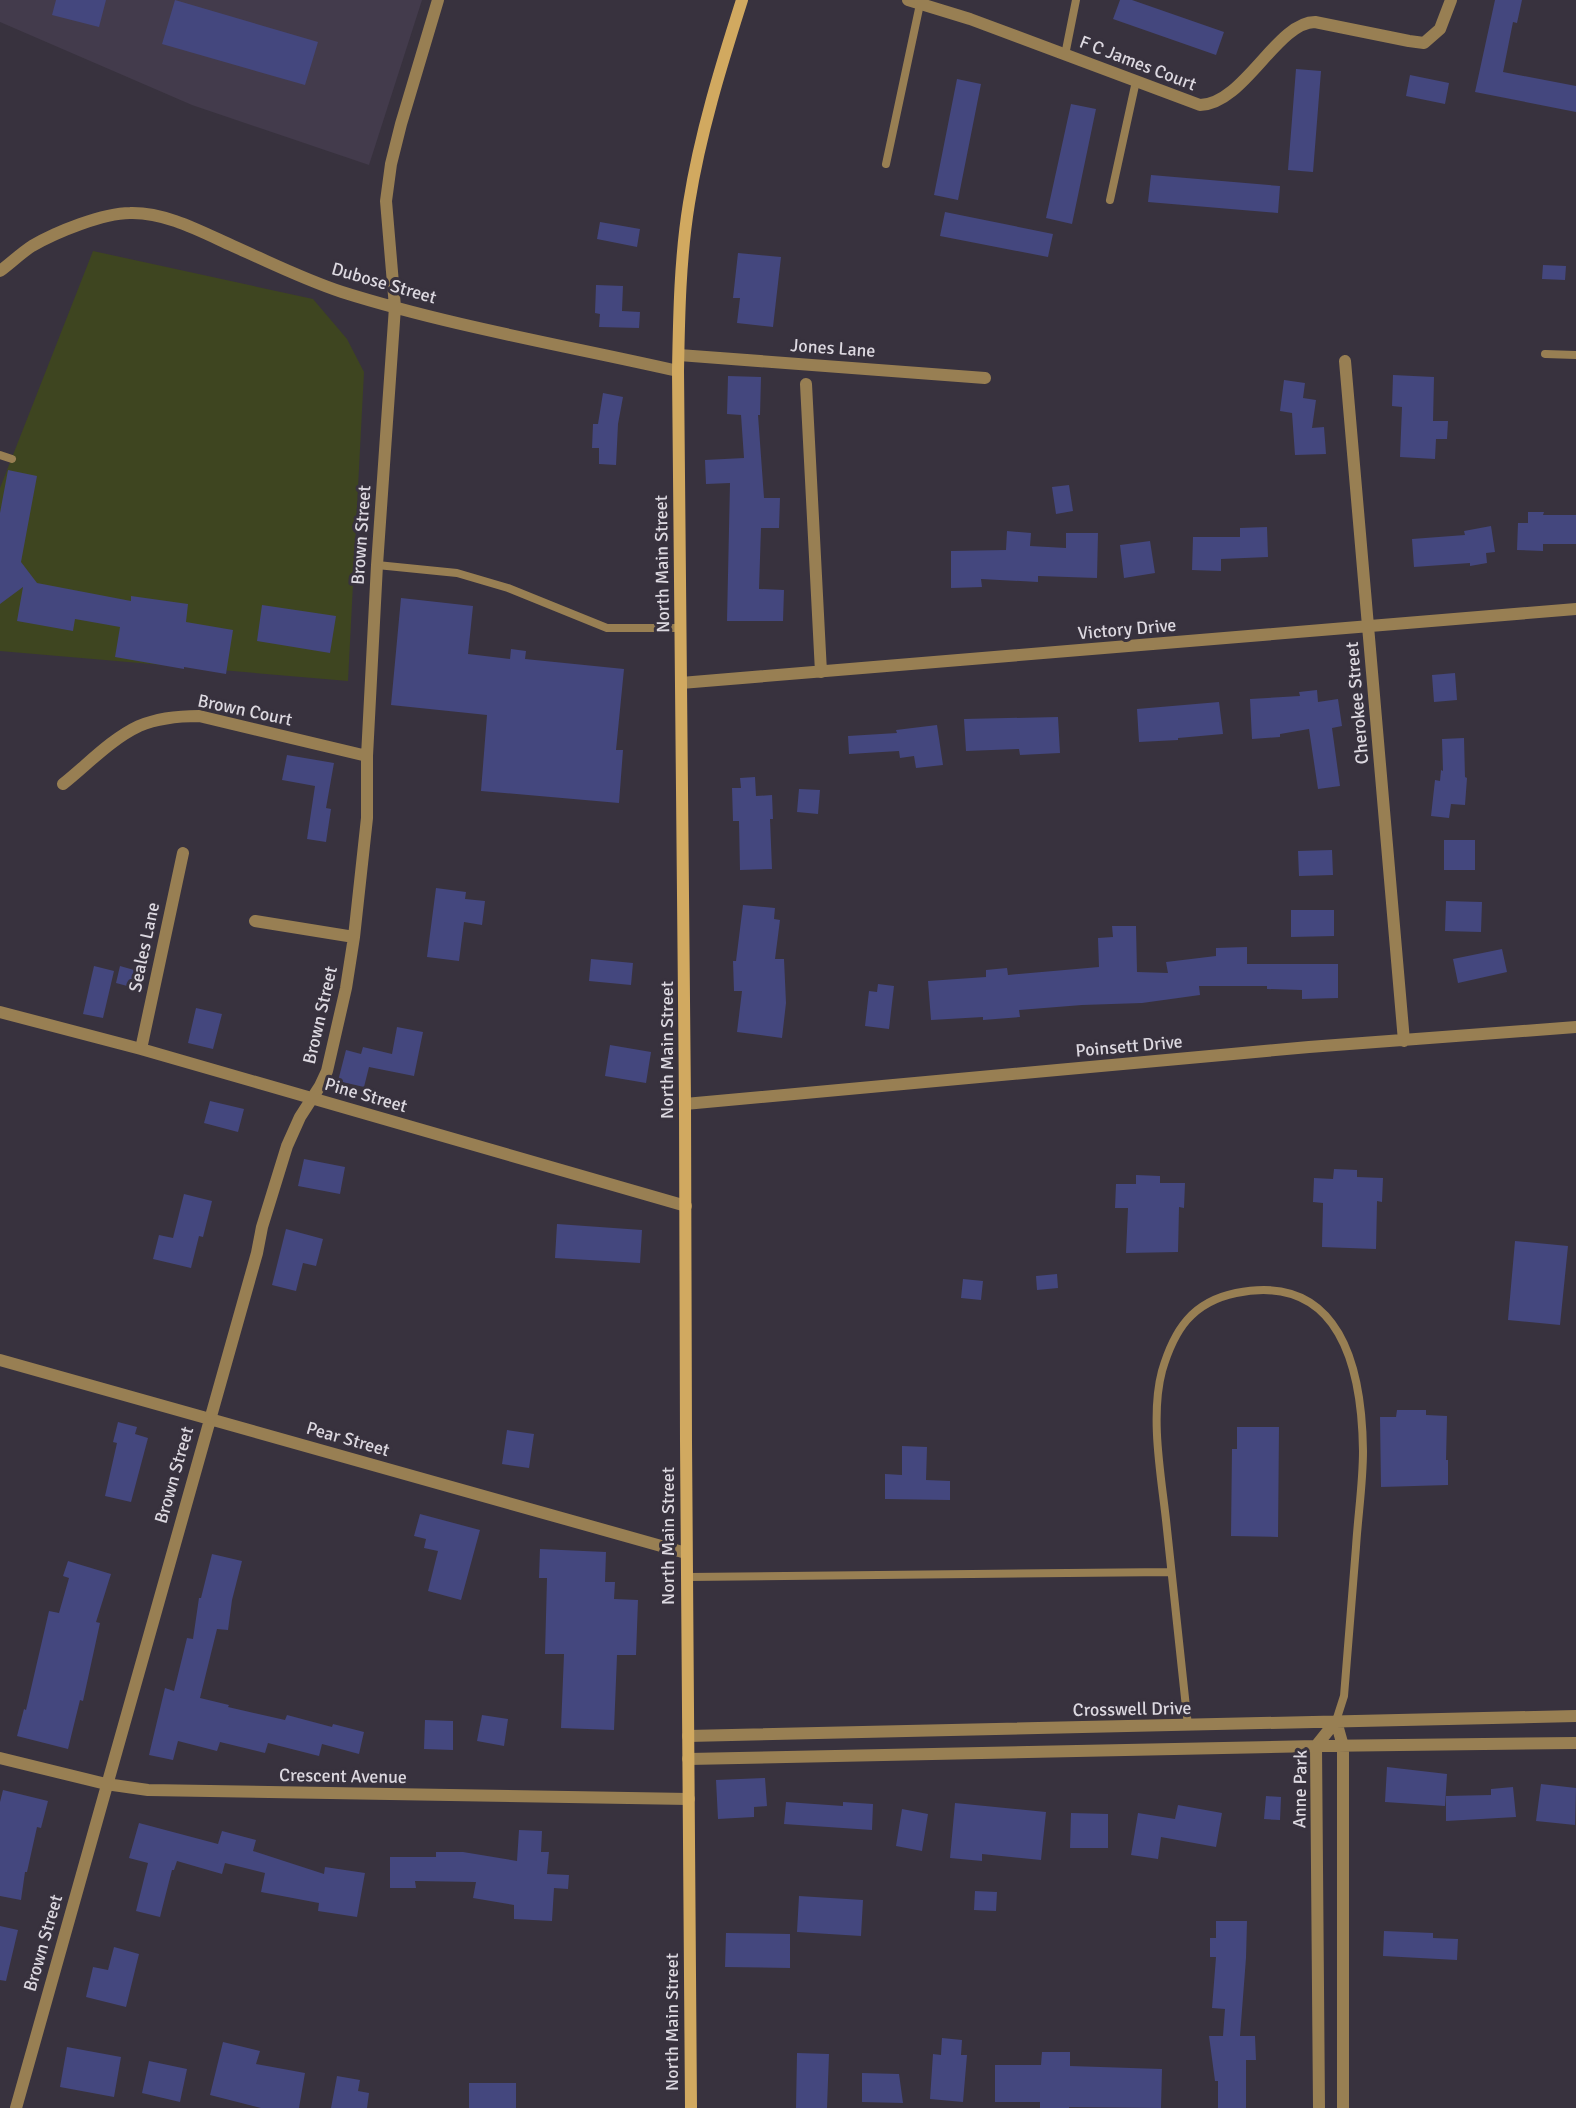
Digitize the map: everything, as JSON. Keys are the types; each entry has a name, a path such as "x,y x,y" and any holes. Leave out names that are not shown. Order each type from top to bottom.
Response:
{"main road":[{"name":"North Main Street","path":"690,2108 686,1206 678,371 680,283 689,203 703,134 742,0"}],"street":[{"name":"Brown Street","path":"16,2108 287,1146 300,1117 313,1099 327,1071 346,988 354,937 366,818 366,756 395,307 386,201 387,186 401,124 438,0"},
{"name":"F C James Court","path":"914,2 970,19 1200,105 1210,105 1224,98 1292,31 1306,22 1424,43 1440,29 1451,0"},
{"name":"Dubose Street","path":"0,271 32,246 89,221 131,212 161,217 194,228 293,273 341,291 395,307 678,371"},
{"name":"Jones Lane","path":"679,355 985,378"},
{"name":"Cherokee Street","path":"1345,361 1404,1041"},
{"path":"806,384 821,672"},
{"name":"Victory Drive","path":"681,683 1576,609"},
{"name":"Brown Court","path":"63,784 113,742 137,727 179,716 199,716 366,756"},
{"name":"Seales Lane","path":"141,1049 183,853"},
{"path":"255,921 354,937"},
{"name":"Pine Street","path":"0,1012 141,1049 686,1206"},
{"name":"Poinsett Drive","path":"685,1104 1309,1047 1576,1027"},
{"name":"Pear Street","path":"0,1360 686,1553"},
{"name":"Crosswell Drive","path":"688,1736 1576,1716"},
{"path":"1336,1721 1343,1746 1343,2108"},
{"name":"Anne Park","path":"1319,2108 1316,1746 1336,1721"},
{"path":"688,1759 1576,1743"},
{"name":"Crescent Avenue","path":"0,1758 106,1784 148,1790 688,1799"}],"lane":[{"path":"1065,55 1076,0"},
{"path":"886,164 914,2"},
{"path":"1110,200 1136,81"},
{"path":"1545,354 1576,355"},
{"path":"0,455 12,459"},
{"path":"377,565 457,573 508,588 607,628 681,628"},
{"path":"1188,1726 1157,1423 1161,1374 1181,1325 1193,1313 1211,1301 1247,1291 1268,1289 1285,1291 1308,1300 1317,1306 1337,1329 1346,1347 1360,1400 1363,1452 1344,1696 1336,1721"},
{"path":"687,1576 1171,1572"}],"shaded area":[{"path":"0,0 422,0 369,165 192,105 0,22"}],"green space":[{"path":"93,251 313,299 347,339 364,372 348,681 0,651 0,488"}],"building":[{"path":"56,0 106,0 99,27 52,15"},
{"path":"175,0 318,42 305,85 162,44"},
{"path":"1120,0 1132,0 1224,32 1216,55 1113,19"},
{"path":"1495,0 1522,0 1517,23 1513,22 1503,72 1576,86 1576,112 1475,92"},
{"path":"1296,69 1321,71 1313,172 1288,170"},
{"path":"1410,75 1449,83 1445,104 1406,96"},
{"path":"957,79 981,84 958,200 934,195"},
{"path":"1071,104 1096,109 1072,224 1046,218"},
{"path":"1151,175 1280,186 1278,213 1148,202"},
{"path":"945,212 1053,234 1048,257 940,236"},
{"path":"600,222 640,229 637,247 597,239"},
{"path":"738,253 781,257 773,327 737,323 740,298 733,298"},
{"path":"1543,265 1566,266 1565,280 1542,279"},
{"path":"596,285 623,286 622,311 640,312 639,328 599,327 600,314 595,313"},
{"path":"1393,375 1434,377 1433,421 1448,421 1447,439 1436,439 1435,459 1400,457 1402,407 1392,406"},
{"path":"728,376 761,377 760,415 758,415 764,498 780,498 779,528 761,528 759,589 784,590 783,621 727,621 730,483 706,484 705,460 744,458 741,415 727,414"},
{"path":"1284,380 1305,383 1303,398 1316,400 1312,428 1324,427 1326,454 1295,455 1292,413 1280,411"},
{"path":"603,393 623,397 618,424 616,465 599,464 599,448 592,448 593,424 598,424"},
{"path":"8,470 37,476 21,562 37,583 131,601 131,596 188,604 186,622 233,630 226,674 115,657 120,627 75,619 73,631 17,621 23,587 0,604 0,513"},
{"path":"1069,485 1073,511 1056,514 1052,487"},
{"path":"1528,512 1544,512 1543,515 1576,515 1576,544 1543,544 1543,551 1517,550 1518,523 1528,523"},
{"path":"1491,526 1495,552 1486,553 1487,563 1470,566 1470,563 1414,567 1412,539 1465,535 1464,531"},
{"path":"1267,527 1268,557 1221,559 1221,571 1192,570 1193,537 1240,537 1240,528"},
{"path":"1007,531 1031,533 1030,546 1066,548 1066,533 1098,533 1097,578 1038,576 1038,582 981,579 982,587 951,588 951,551 1006,550"},
{"path":"1150,541 1155,573 1124,578 1120,545"},
{"path":"401,598 473,606 468,654 510,659 511,649 526,651 525,659 624,669 616,750 623,750 619,803 481,791 487,715 391,705"},
{"path":"262,605 336,616 330,653 257,641"},
{"path":"1455,673 1457,700 1434,702 1432,675"},
{"path":"1317,690 1318,702 1338,699 1342,726 1332,728 1340,786 1318,789 1309,729 1280,734 1280,737 1252,739 1250,699 1300,696 1299,692"},
{"path":"1219,702 1223,734 1139,742 1137,709"},
{"path":"1058,717 1060,753 1020,755 1019,749 966,751 964,719"},
{"path":"937,725 943,765 916,768 914,756 900,758 899,751 849,754 848,736 897,733 896,730"},
{"path":"1464,738 1465,777 1467,778 1465,805 1451,804 1449,818 1431,816 1435,780 1440,781 1441,770 1443,771 1442,739"},
{"path":"287,755 334,763 326,808 331,809 326,842 307,839 315,786 282,780"},
{"path":"755,777 756,796 772,795 773,819 770,819 772,869 740,870 739,821 733,821 732,788 741,788 740,778"},
{"path":"799,789 820,790 818,814 797,812"},
{"path":"1444,840 1475,840 1475,870 1444,870"},
{"path":"1332,850 1333,875 1299,876 1298,851"},
{"path":"436,888 466,892 465,899 485,901 482,925 464,922 459,961 427,957"},
{"path":"1446,901 1482,902 1481,932 1445,931"},
{"path":"743,905 775,908 774,919 780,920 775,959 784,959 786,1003 782,1038 737,1032 742,991 734,991 733,961 736,961"},
{"path":"1291,910 1334,910 1334,936 1291,937"},
{"path":"1112,926 1136,926 1137,972 1168,973 1166,962 1216,956 1216,948 1247,947 1247,964 1338,964 1338,998 1302,999 1302,990 1267,989 1267,986 1199,986 1200,995 1142,1003 1019,1010 1020,1017 983,1020 983,1017 931,1020 928,981 986,977 986,970 1007,968 1008,975 1099,967 1098,938 1113,937"},
{"path":"1502,949 1507,972 1458,983 1453,959"},
{"path":"591,959 633,963 631,985 589,981"},
{"path":"94,966 114,971 103,1018 83,1014"},
{"path":"120,966 134,970 131,987 116,983"},
{"path":"878,984 894,986 889,1029 865,1026 869,991 877,992"},
{"path":"196,1008 222,1014 213,1049 188,1043"},
{"path":"397,1027 423,1032 414,1076 369,1067 364,1087 338,1081 346,1050 361,1054 363,1047 392,1054"},
{"path":"610,1045 651,1052 646,1083 605,1076"},
{"path":"210,1101 244,1109 238,1132 204,1123"},
{"path":"304,1159 345,1167 340,1194 298,1186"},
{"path":"1334,1169 1357,1170 1357,1177 1383,1178 1382,1202 1377,1201 1376,1249 1322,1247 1323,1203 1313,1202 1314,1178 1333,1179"},
{"path":"1136,1175 1160,1176 1160,1183 1185,1183 1184,1208 1179,1207 1178,1252 1126,1253 1128,1208 1115,1208 1116,1184 1136,1184"},
{"path":"184,1194 212,1201 203,1237 199,1236 191,1268 153,1259 159,1235 173,1238"},
{"path":"557,1224 642,1230 640,1263 555,1258"},
{"path":"286,1229 323,1239 316,1266 303,1263 296,1291 272,1285"},
{"path":"1515,1241 1568,1246 1560,1325 1508,1320"},
{"path":"1057,1274 1058,1288 1037,1290 1036,1276"},
{"path":"963,1279 983,1281 981,1300 961,1298"},
{"path":"1397,1410 1426,1410 1426,1415 1447,1416 1448,1485 1381,1487 1380,1417 1396,1417"},
{"path":"118,1422 137,1427 135,1434 148,1438 131,1502 105,1496 117,1443 113,1442"},
{"path":"1237,1427 1279,1427 1278,1537 1231,1536 1232,1449 1237,1449"},
{"path":"507,1430 534,1434 529,1468 502,1464"},
{"path":"902,1446 927,1447 926,1480 950,1481 950,1500 885,1499 885,1474 902,1475"},
{"path":"420,1514 480,1530 461,1600 428,1591 438,1551 424,1548 426,1539 414,1536"},
{"path":"540,1549 606,1552 605,1582 615,1582 614,1599 638,1600 636,1655 617,1655 614,1730 561,1728 564,1654 545,1654 547,1578 539,1578"},
{"path":"212,1554 242,1561 232,1600 228,1630 217,1629 200,1698 285,1720 287,1715 332,1727 333,1724 364,1732 359,1754 322,1744 319,1756 268,1743 265,1753 220,1742 217,1751 178,1741 173,1760 149,1755 165,1688 174,1691 187,1638 193,1639 199,1598 201,1598"},
{"path":"68,1561 111,1574 96,1622 100,1623 83,1701 80,1700 68,1749 17,1736 24,1709 26,1710 49,1611 59,1613 69,1578 63,1576"},
{"path":"482,1715 508,1719 504,1746 477,1741"},
{"path":"425,1720 453,1721 453,1750 424,1749"},
{"path":"1387,1767 1447,1774 1445,1806 1385,1802"},
{"path":"765,1778 767,1806 754,1807 754,1817 718,1819 716,1780"},
{"path":"1541,1784 1576,1788 1575,1825 1536,1821"},
{"path":"1513,1787 1516,1817 1446,1821 1446,1796 1491,1795 1491,1789"},
{"path":"3,1790 48,1801 41,1828 37,1827 27,1872 25,1872 21,1900 0,1896 0,1802"},
{"path":"1266,1796 1281,1797 1280,1820 1264,1819"},
{"path":"786,1802 843,1806 843,1802 873,1804 872,1830 784,1824"},
{"path":"955,1803 1046,1812 1041,1860 982,1854 982,1861 950,1858"},
{"path":"1178,1805 1222,1813 1216,1847 1161,1837 1158,1859 1131,1855 1138,1813 1175,1819"},
{"path":"902,1809 928,1814 922,1851 896,1846"},
{"path":"1071,1813 1108,1814 1108,1848 1070,1848"},
{"path":"139,1823 218,1844 222,1831 256,1840 253,1851 324,1874 325,1867 365,1873 357,1917 318,1911 319,1903 261,1892 265,1873 225,1863 222,1874 177,1861 172,1870 160,1917 136,1911 148,1863 129,1858"},
{"path":"519,1830 542,1831 541,1852 549,1852 547,1874 569,1875 568,1889 554,1888 552,1921 514,1919 514,1905 473,1898 476,1882 415,1881 416,1888 390,1888 390,1857 436,1857 436,1852 463,1852 517,1861"},
{"path":"975,1891 997,1892 996,1911 974,1910"},
{"path":"799,1896 863,1900 861,1936 797,1932"},
{"path":"1216,1921 1247,1921 1240,2036 1255,2036 1256,2060 1246,2060 1246,2108 1218,2108 1218,2081 1215,2081 1209,2036 1223,2036 1225,2009 1212,2008 1216,1957 1210,1957 1210,1938 1216,1938"},
{"path":"0,1926 18,1930 6,1981 0,1980"},
{"path":"1384,1931 1433,1933 1433,1938 1458,1939 1457,1960 1383,1956"},
{"path":"726,1933 790,1934 790,1968 725,1967"},
{"path":"114,1947 139,1954 126,2007 86,1997 93,1967 108,1970"},
{"path":"942,2038 962,2040 961,2055 967,2055 963,2102 930,2099 933,2054 941,2055"},
{"path":"223,2042 260,2051 256,2064 305,2073 299,2108 261,2108 210,2095"},
{"path":"67,2047 121,2057 114,2097 60,2087"},
{"path":"1042,2052 1070,2052 1070,2066 1162,2069 1161,2108 1040,2108 1040,2102 995,2102 995,2065 1041,2065"},
{"path":"797,2053 829,2054 827,2108 796,2108"},
{"path":"149,2061 187,2069 180,2102 142,2093"},
{"path":"862,2073 899,2074 903,2103 862,2102"},
{"path":"337,2076 360,2080 358,2091 369,2093 367,2108 331,2108"},
{"path":"469,2083 516,2083 516,2108 469,2108"}]}
